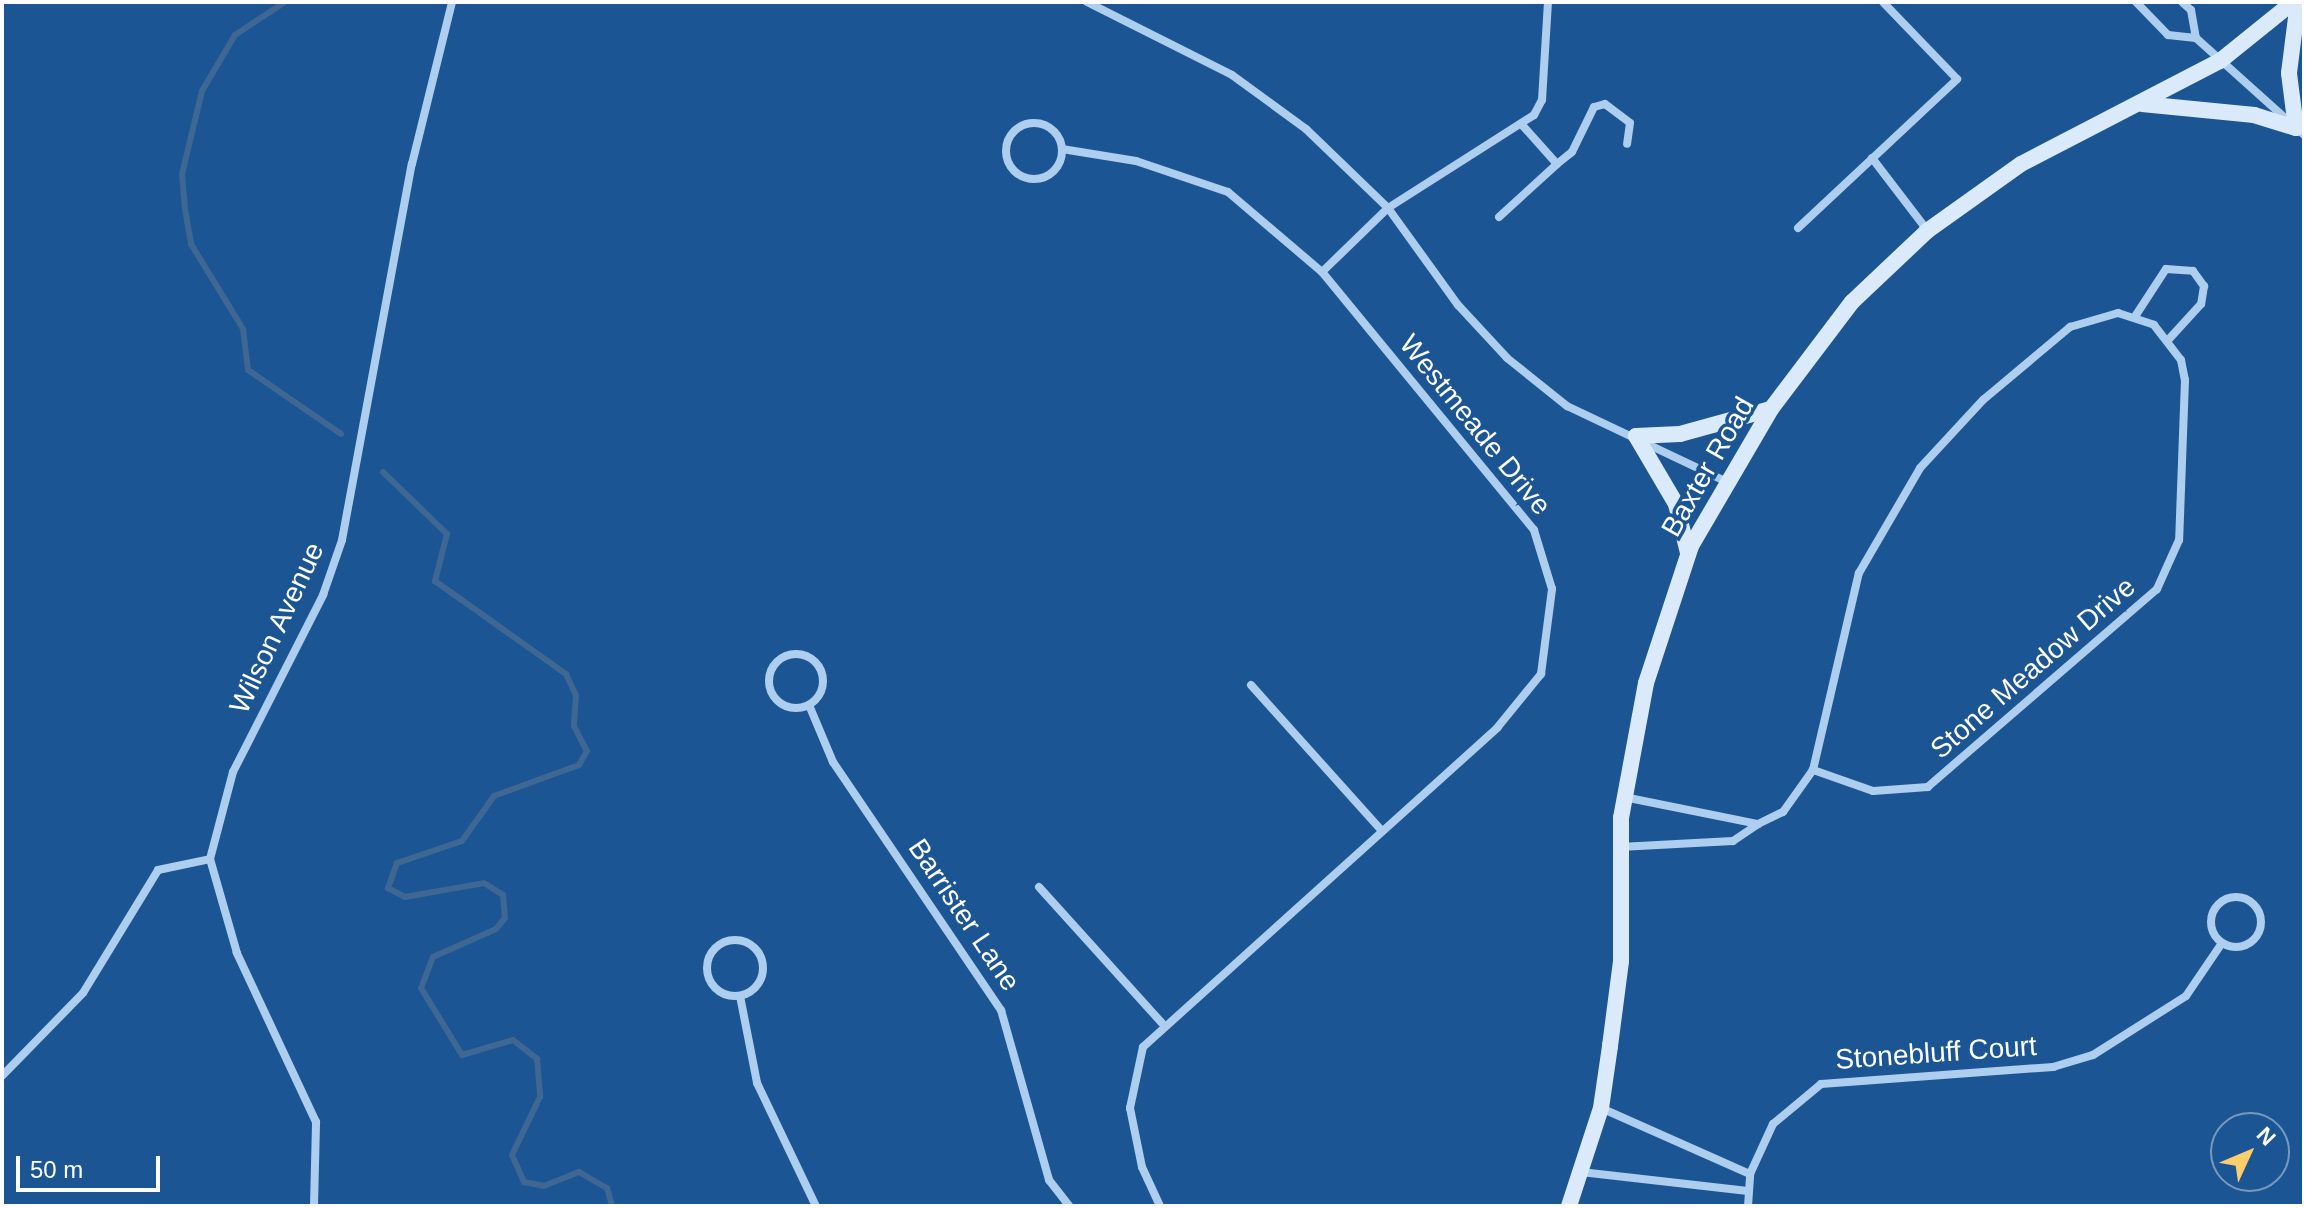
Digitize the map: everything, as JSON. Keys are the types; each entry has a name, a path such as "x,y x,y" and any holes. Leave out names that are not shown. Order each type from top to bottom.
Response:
{"main road":[{"name":"Baxter Road","path":"1569,1206 1601,1108 1621,961 1619,847 1624,797 1646,683 1688,553 1771,409 1852,302 1927,231 2021,164 2220,61 2296,2"},
{"path":"2296,2 2289,73 2300,132"},
{"path":"2142,104 2254,115 2300,132"},
{"path":"1688,553 1676,504 1636,436 1680,434 1771,409"}],"street":[{"name":"Wilson Avenue","path":"210,859 233,772 306,631 342,540 412,164 452,2"},
{"path":"1087,2 1232,75 1306,129 1388,208 1458,305 1507,358 1567,406 1636,436 1727,482"},
{"path":"1322,272 1388,208 1523,126 1542,100 1548,2"},
{"path":"1798,228 1957,79 1883,2"},
{"path":"2136,2 2168,35 2196,38"},
{"path":"2182,2 2191,10 2196,38 2300,132"},
{"path":"1499,217 1572,152 1594,107 1620,111 1630,123 1627,144"},
{"path":"1034,123 1056,134 1062,149 1052,173 1035,179 1011,167 1006,150 1012,134 1034,123"},
{"path":"1523,126 1557,164"},
{"name":"Westmeade Drive","path":"1062,149 1136,161 1228,192 1322,272 1534,530 1552,589 1541,674 1523,701 1162,1023 1143,1047 1130,1108 1159,1204"},
{"path":"1872,158 1927,231"},
{"path":"1619,847 1733,841 1797,799 1813,770 1845,613 1859,573 1920,468 1983,400 2070,327 2093,316 2136,315 2169,339 2201,304 2204,286 2193,271 2166,269 2136,315"},
{"name":"Stone Meadow Drive","path":"1813,770 1873,791 1928,787 2157,589 2179,540 2185,380 2169,339"},
{"path":"801,654 821,668 821,693 809,705 782,704 770,689 771,671 783,657 801,654"},
{"path":"1251,685 1380,829"},
{"name":"Barrister Lane","path":"809,705 833,762 1001,1010 1049,1180 1069,1206"},
{"path":"1624,797 1758,824"},
{"path":"2,1076 83,993 158,870 210,859 237,953 316,1122 314,1206"},
{"path":"1039,887 1162,1023"},
{"path":"2237,896 2252,902 2261,917 2253,940 2222,943 2211,922 2216,907 2237,896"},
{"path":"729,941 747,943 763,963 761,981 740,996 722,992 707,969 713,951 729,941"},
{"name":"Stonebluff Court","path":"1748,1206 1750,1174 1773,1124 1821,1084 2053,1067 2093,1055 2186,996 2222,943"},
{"path":"740,996 757,1083 816,1206"},
{"path":"1601,1108 1750,1174"},
{"path":"1581,1172 1748,1191"},
{"path":"1147,1206 1159,1204"}],"waterway":[{"path":"285,2 235,35 202,91 182,174 185,209 191,244 243,329 248,370 341,434"},
{"path":"383,472 447,534 435,581 566,674 576,695 574,726 587,751 579,765 494,796 462,841 397,863 388,888 405,897 484,883 503,895 505,918 496,929 433,957 421,988 462,1055 513,1040 537,1059 540,1097 512,1155 524,1182 544,1186 579,1172 607,1188 612,1206"}]}
